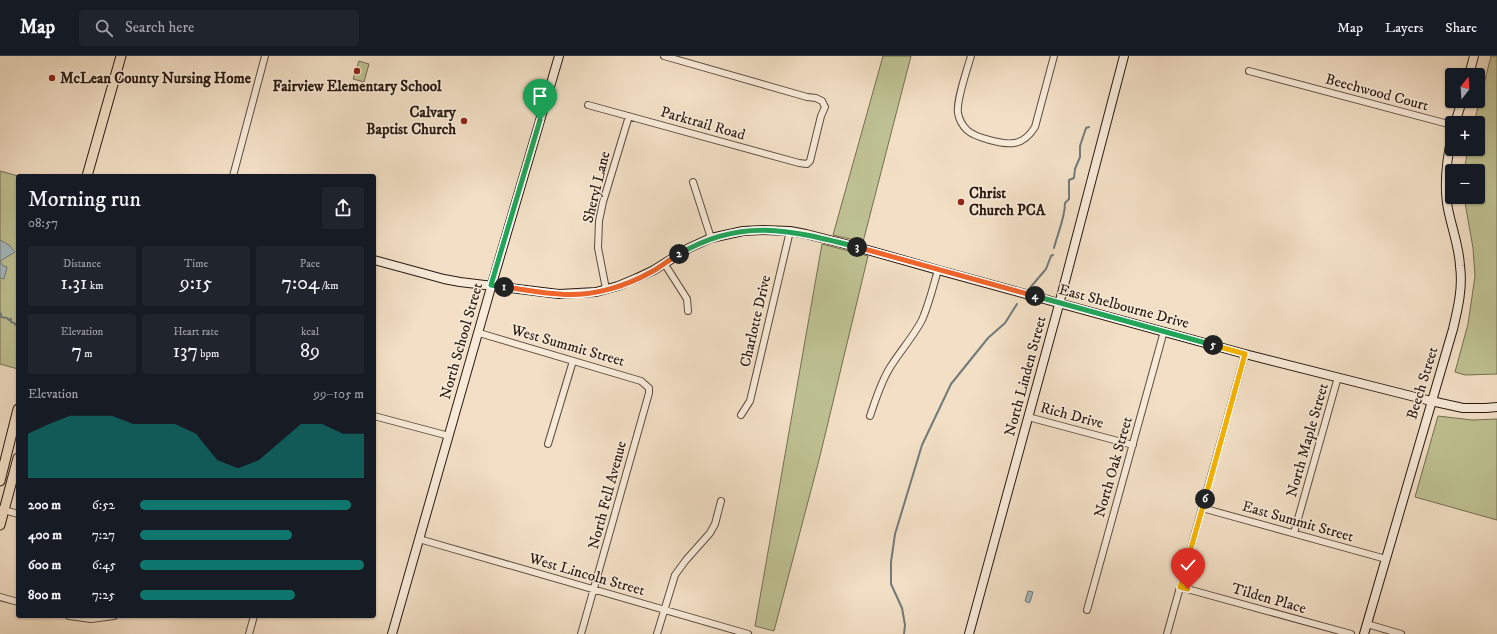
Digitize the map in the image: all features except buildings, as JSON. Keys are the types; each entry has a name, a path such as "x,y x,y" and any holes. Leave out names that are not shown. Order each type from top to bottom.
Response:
{"main road":[{"path":"88,174 121,56"},
{"path":"0,480 16,417"},
{"path":"0,525 2,509 16,464"}],"street":[{"path":"234,174 265,56"},
{"name":"North School Street","path":"392,634 479,333 491,285 559,56"},
{"name":"Parktrail Road","path":"588,105 799,163 807,164 810,161 824,107 822,101 816,98 807,97 664,56"},
{"path":"971,56 958,105 958,114 967,130 978,136 1005,143 1014,143 1022,140 1033,131 1037,122 1054,56"},
{"name":"North Linden Street","path":"969,634 1124,56"},
{"path":"1471,68 1474,56"},
{"name":"Beechwood Court","path":"1249,71 1445,123"},
{"name":"Sheryl Lane","path":"606,289 598,248 599,222 603,202 629,116"},
{"name":"Beech Street","path":"1364,634 1453,329 1460,294 1461,267 1450,216 1446,183 1448,156"},
{"path":"693,182 711,238"},
{"name":"East Shelbourne Drive","path":"491,285 559,294 584,294 606,289 638,278 689,248 711,238 743,231 790,231 857,247 1245,354 1431,402 1463,408 1497,407"},
{"name":"Charlotte Drive","path":"741,415 750,401 790,231"},
{"path":"376,261 444,279 491,285"},
{"path":"664,263 687,299 688,311"},
{"path":"870,416 887,372 913,335 922,319 930,299 938,270"},
{"name":"North Oak Street","path":"1087,610 1164,331"},
{"name":"West Summit Street","path":"479,333 641,381 648,386"},
{"path":"1167,634 1245,354"},
{"path":"548,444 573,361"},
{"name":"North Maple Street","path":"1294,533 1338,377"},
{"name":"North Fell Avenue","path":"582,634 648,394 648,386"},
{"path":"376,417 449,436"},
{"name":"Rich Drive","path":"1028,417 1133,445"},
{"path":"657,634 675,575 710,533 715,524 721,501"},
{"name":"East Summit Street","path":"1202,508 1386,559"},
{"path":"2,509 16,513"},
{"name":"West Lincoln Street","path":"419,539 748,634"},
{"name":"Tilden Place","path":"1180,587 1351,634"},
{"path":"0,596 16,601"},
{"path":"84,618 99,618"},
{"path":"248,634 253,618"},
{"path":"1367,624 1401,634"}],"green space":[{"path":"883,56 911,56 863,242 833,235"},
{"path":"1491,56 1497,56 1497,374 1465,375 1455,372 1468,324 1475,276 1473,248 1465,204 1485,204 1485,164 1465,164 1467,156 1485,156 1485,116 1476,116 1478,108 1485,108 1485,80"},
{"path":"359,61 369,64 364,82 353,79"},
{"path":"0,171 16,175 16,368 0,364"},
{"path":"822,244 868,256 820,456 774,631 755,626"},
{"path":"1438,416 1472,420 1497,419 1497,520 1415,497"}],"water":[{"path":"0,240 9,245 15,252 0,261"},
{"path":"0,261 3,266 7,267 4,279 0,278"},
{"path":"1028,591 1033,592 1029,603 1025,601"}],"waterway":[{"path":"1054,248 1063,220 1065,203 1069,199 1069,180 1074,178 1075,169 1080,157 1080,146 1086,128 1089,127"},
{"path":"1029,289 1046,269 1051,256 1053,255"},
{"path":"904,634 905,625 902,608 891,584 891,562 895,534 922,445 951,384 988,338 1005,323 1017,304"},
{"path":"0,313 1,317 9,320 11,319 11,322 16,325"}],"place":[{"name":"Fairview Elementary School","path":"357,71"},
{"name":"McLean County Nursing Home","path":"52,78"},
{"name":"Calvary Baptist Church","path":"464,121"},
{"name":"Christ Church PCA","path":"961,202"}],"route":[{"path":"540,120 491,285 559,294 584,294 596,292 618,286 638,278 654,270 689,248 711,238 743,231 790,231 857,247 1245,354 1180,587 1188,589"}]}
